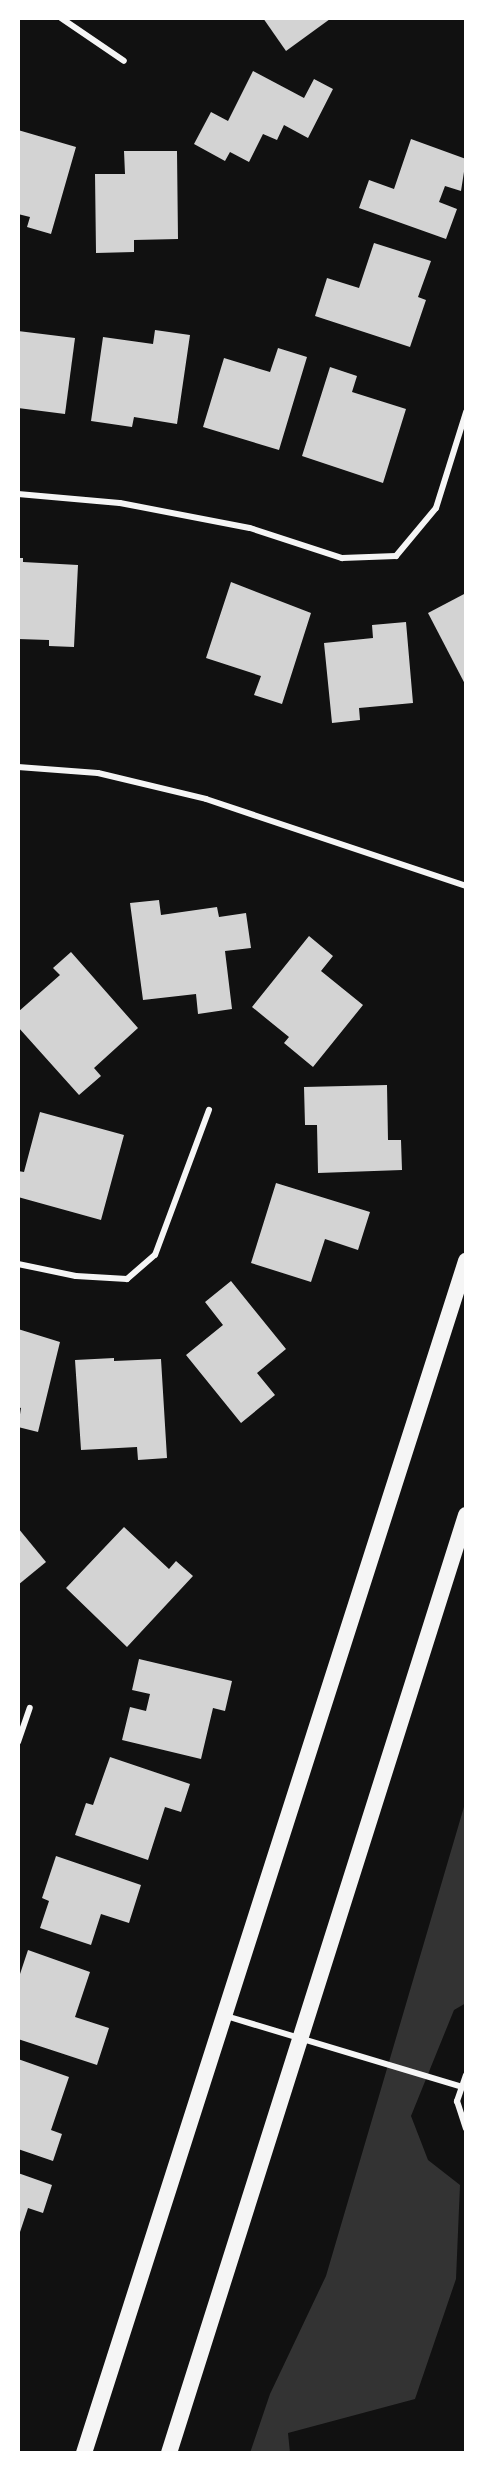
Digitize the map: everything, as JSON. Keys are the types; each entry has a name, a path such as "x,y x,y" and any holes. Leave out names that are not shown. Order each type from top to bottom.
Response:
{"highway":[{"path":"84,2453 466,1261"},
{"path":"169,2453 466,1515"}],"street":[{"path":"62,18 124,61"},
{"path":"18,494 120,503 250,528 342,558 396,556 436,508 466,412"},
{"path":"18,767 98,773 206,799 466,886"},
{"path":"18,1263 76,1276 127,1279 155,1255 209,1110"},
{"path":"18,1742 30,1708"},
{"path":"223,2015 459,2086"},
{"path":"466,2074 459,2086 458,2108 466,2129"}],"shaded area":[{"path":"466,1800 466,2003 454,2010 411,2116 428,2160 460,2185 456,2279 415,2399 288,2433 290,2453 250,2453 270,2394 326,2276"}],"building":[{"path":"263,18 329,18 330,19 286,51"},
{"path":"253,71 304,98 314,79 333,89 308,138 284,125 277,140 263,134 249,162 230,152 225,161 194,144 211,112 228,121"},
{"path":"18,130 76,147 51,234 27,227 30,217 18,214"},
{"path":"411,139 466,159 461,191 445,186 439,202 457,209 446,239 359,208 369,180 394,189"},
{"path":"124,151 177,151 178,239 134,240 134,252 96,253 95,174 125,174"},
{"path":"374,243 431,261 418,297 426,300 410,347 315,316 327,278 359,288"},
{"path":"155,330 190,335 177,424 134,417 132,427 91,421 103,337 153,344"},
{"path":"18,331 75,338 65,414 18,408"},
{"path":"278,348 307,357 279,450 203,427 224,358 270,372"},
{"path":"330,367 357,376 352,392 406,409 383,483 302,456"},
{"path":"18,558 23,558 23,562 78,565 74,647 49,646 49,640 18,639"},
{"path":"231,582 311,613 282,704 254,695 261,676 206,658"},
{"path":"466,593 466,686 428,613"},
{"path":"406,622 413,703 359,708 360,720 332,723 324,643 373,638 372,625"},
{"path":"159,900 161,915 217,907 219,917 246,913 251,948 225,951 232,1009 198,1014 196,994 143,1000 130,903"},
{"path":"309,936 333,956 321,971 363,1005 313,1067 284,1043 289,1037 252,1007"},
{"path":"71,952 138,1028 94,1068 101,1076 79,1095 18,1027 18,1012 60,975 53,968"},
{"path":"387,1085 388,1140 401,1140 402,1170 318,1173 317,1125 305,1125 304,1087"},
{"path":"40,1112 124,1135 101,1220 18,1197 18,1171 24,1172"},
{"path":"276,1183 370,1212 358,1250 325,1239 311,1282 251,1263"},
{"path":"231,1281 286,1349 257,1373 275,1395 241,1423 186,1355 223,1325 205,1302"},
{"path":"18,1329 60,1342 38,1432 18,1427 21,1408 18,1407"},
{"path":"114,1358 114,1361 161,1359 167,1458 138,1460 137,1447 81,1450 75,1360"},
{"path":"124,1527 169,1569 176,1561 193,1576 127,1647 66,1588"},
{"path":"18,1528 46,1562 18,1585"},
{"path":"139,1659 232,1681 225,1711 213,1708 201,1759 122,1740 130,1707 146,1711 150,1694 132,1690"},
{"path":"110,1757 190,1784 181,1812 165,1807 148,1860 75,1835 86,1803 93,1805"},
{"path":"56,1856 141,1885 129,1923 101,1914 91,1945 40,1928 49,1901 42,1898"},
{"path":"28,1950 90,1972 75,2017 109,2028 97,2065 18,2039 18,1980"},
{"path":"18,2059 69,2077 51,2130 62,2134 53,2161 18,2149"},
{"path":"18,2173 52,2185 43,2213 28,2208 18,2238"}]}
